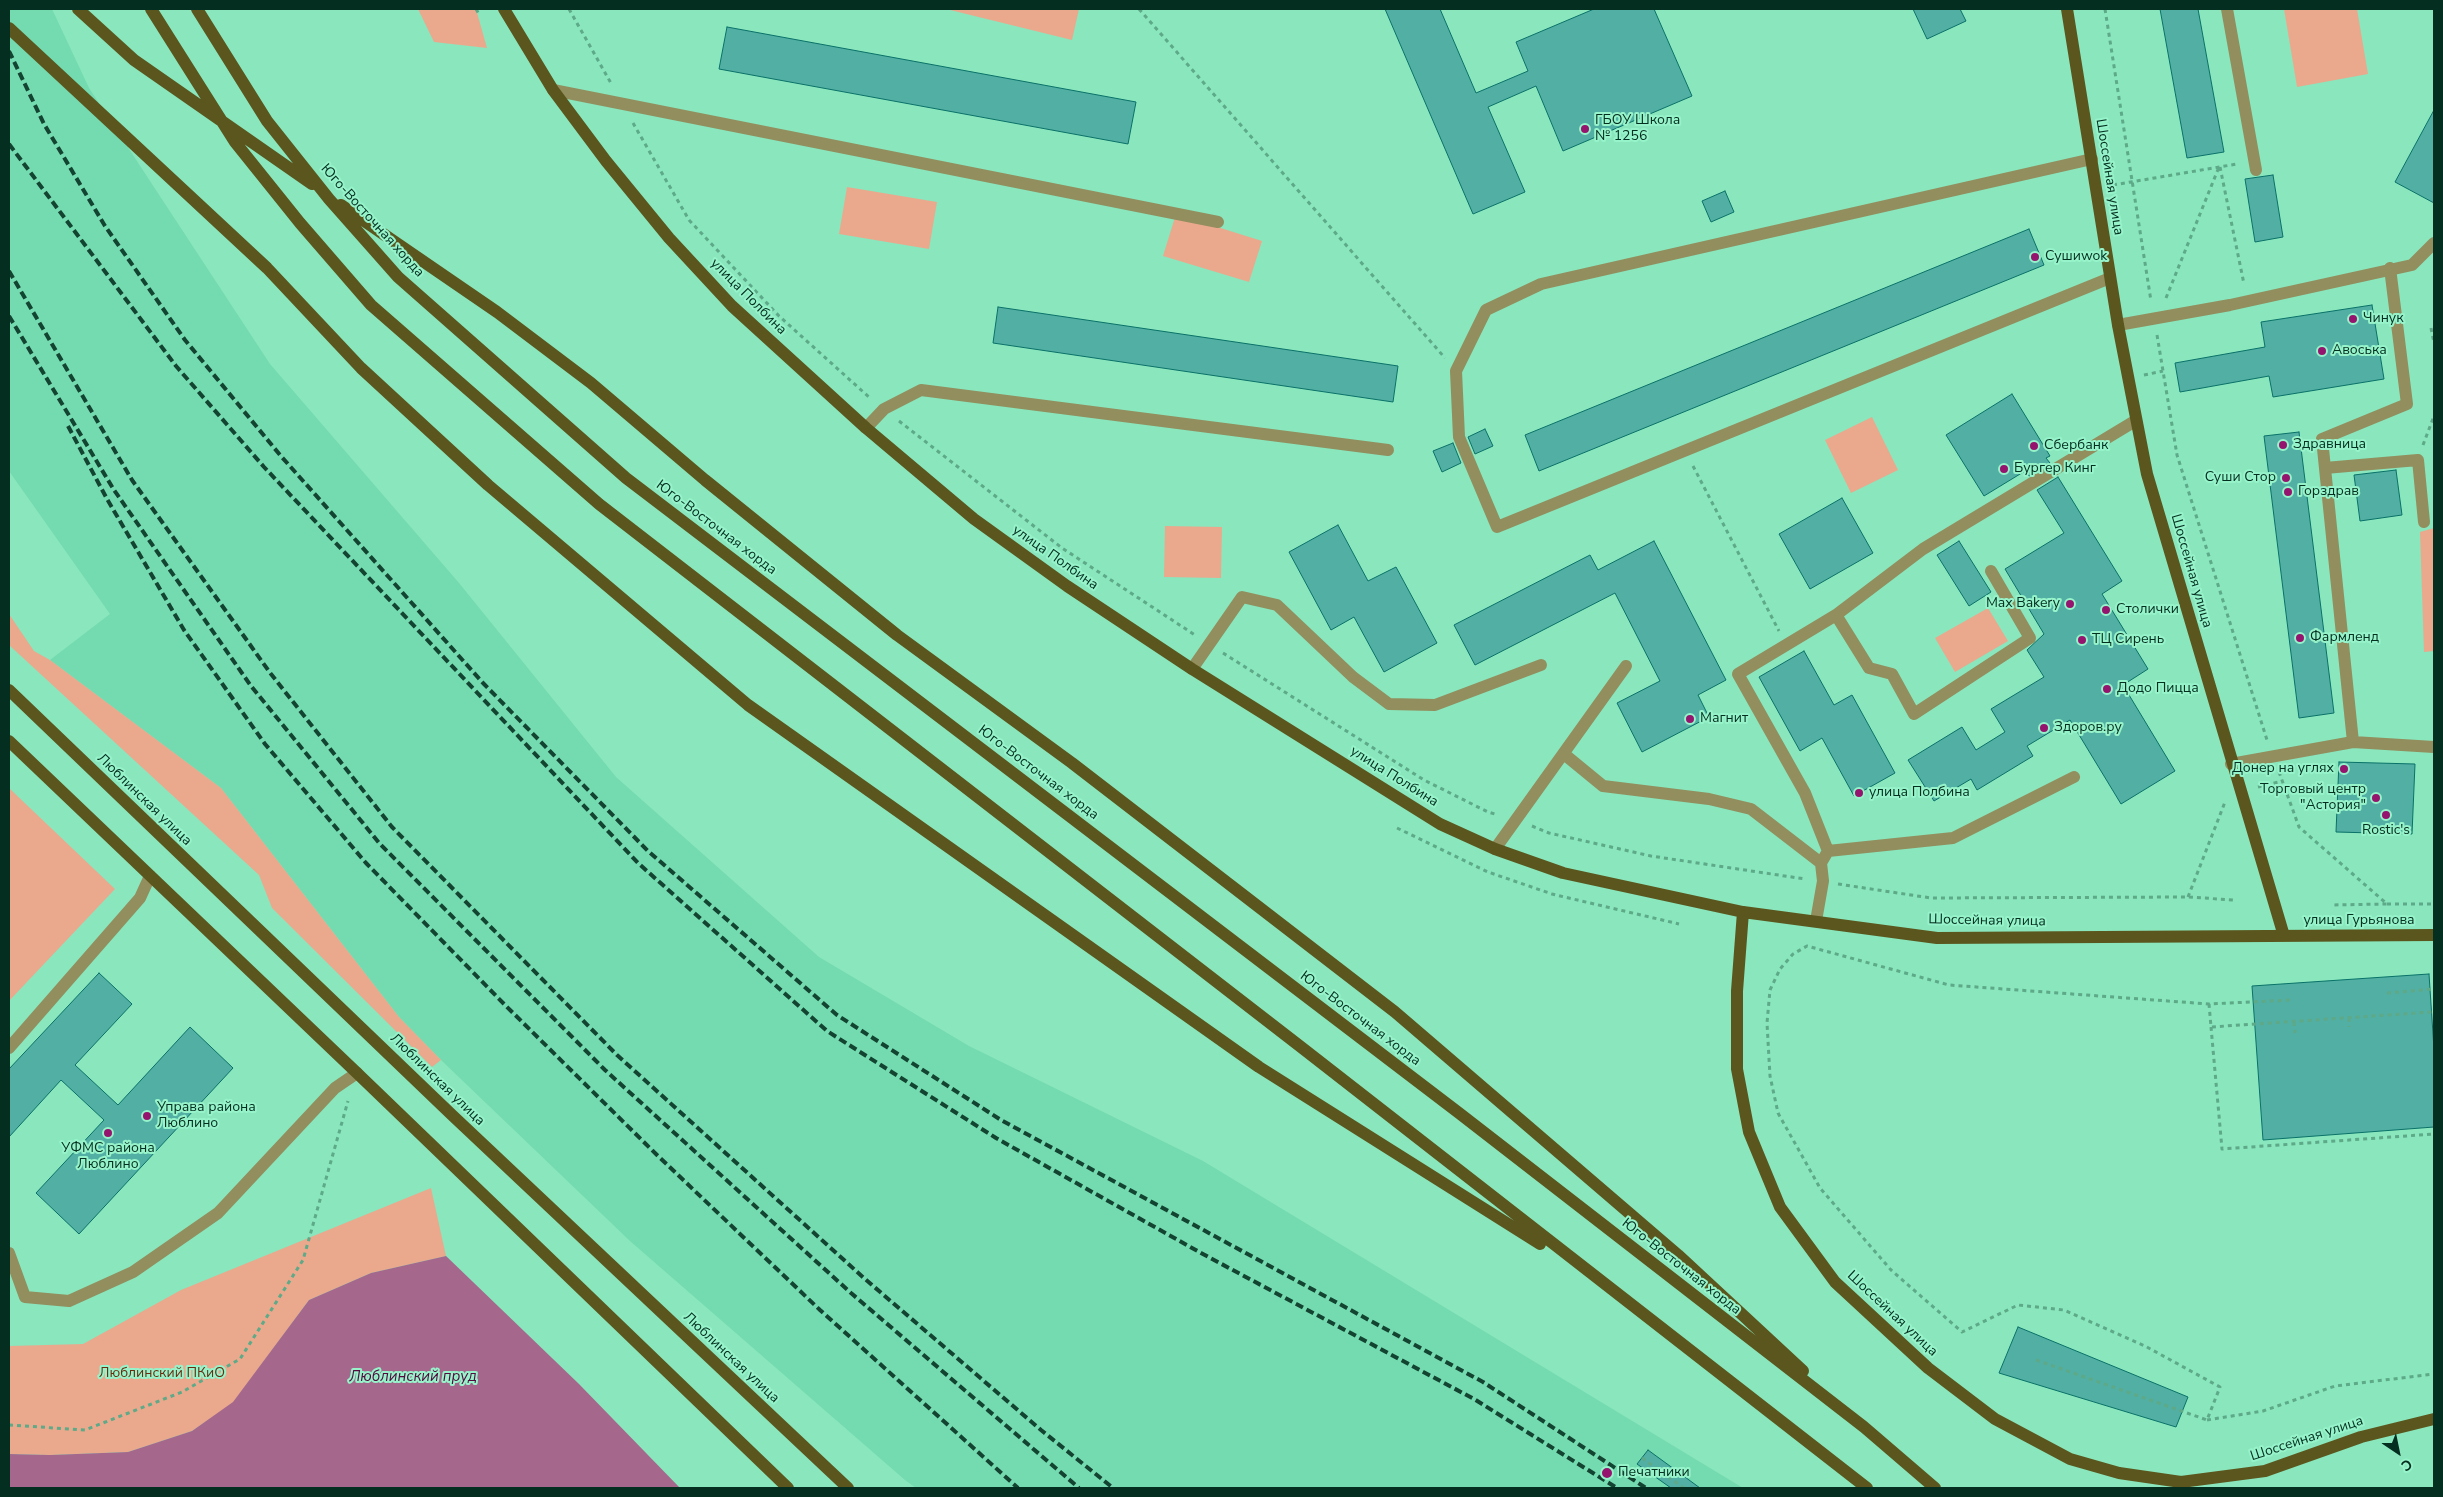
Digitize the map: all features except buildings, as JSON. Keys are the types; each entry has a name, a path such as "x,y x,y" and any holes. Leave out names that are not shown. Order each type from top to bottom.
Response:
{"main road":[{"path":"78,9 134,60 376,230 498,312 591,383 705,480 897,635 1072,764 1395,1012 1678,1255 1864,1428"},
{"path":"151,9 235,142 300,223 371,305 599,504 1286,1035 1599,1281 1867,1488"},
{"name":"Юго-Восточная хорда","path":"197,9 267,121 329,199 398,277 626,478 1451,1107 1864,1428 1935,1488"},
{"name":"улица Полбина","path":"504,9 554,90 606,161 669,238 732,306 866,428 974,519 1067,586 1192,670 1440,824 1494,850 1563,873 1743,912"},
{"name":"Шоссейная улица","path":"2067,9 2135,420 2150,483 2231,764 2284,936 1937,938 1743,912 1737,991 1737,1070 1748,1132 1780,1207 1835,1282 1928,1368 1995,1419 2070,1459 2119,1473 2181,1482 2265,1471 2361,1437 2434,1419"},
{"path":"9,28 267,268 361,368 488,485 748,705 1029,902 1259,1067 1599,1281"},
{"name":"Люблинская улица","path":"9,690 452,1115 848,1488"},
{"path":"9,741 788,1488"},
{"name":"улица Гурьянова","path":"2284,936 2434,935"}],"lane":[{"path":"2227,9 2255,165"},
{"path":"554,90 1218,222"},
{"path":"2092,159 1540,284 1486,310 1456,371 1459,436 1497,527 2110,278"},
{"path":"2118,325 2248,301 2390,268 2412,265 2434,243"},
{"path":"2353,742 2322,438 2407,404 2390,268"},
{"path":"866,428 884,410 921,390 1388,450"},
{"path":"1828,850 1805,793 1738,674 1836,615 1923,548 2135,420"},
{"path":"2325,468 2418,460 2424,522"},
{"path":"1836,615 1868,668 1892,674 1914,714 2030,638 1991,571"},
{"path":"1192,670 1242,597 1277,605 1353,677 1388,704 1435,705 1541,665"},
{"path":"1494,850 1626,666"},
{"path":"2231,764 2353,742 2434,746"},
{"path":"1564,754 1603,786 1709,799 1750,809 1821,863"},
{"path":"1828,850 1953,838 2074,776"},
{"path":"1816,921 1823,881 1821,863 1828,850"},
{"path":"9,1048 140,898 150,876"},
{"path":"9,1254 25,1297 69,1301 133,1272 218,1214 335,1088 357,1073"}],"path":[{"path":"476,9 479,14"},
{"path":"570,9 689,220 779,316 830,364 884,410 1062,548 1208,644 1424,780 1488,812 1517,820 1549,833 1651,856 1931,898 2188,897 2234,900"},
{"path":"1139,9 1456,371"},
{"path":"2105,9 2177,455 2272,756 2299,827 2387,904"},
{"path":"2096,188 2220,167 2255,165"},
{"path":"2220,167 2248,301"},
{"path":"2156,318 2220,167"},
{"path":"2431,328 2434,343"},
{"path":"2418,460 2434,416"},
{"path":"1684,451 1786,645"},
{"path":"2331,905 2434,904"},
{"path":"2207,1420 2220,1387 2145,1346 2064,1310 2018,1305 1962,1332 1891,1270 1820,1188 1778,1113 1770,1076 1767,1023 1770,990 1780,969 1793,954 1807,946 1949,986 2209,1004 2290,1000"},
{"path":"2387,993 2434,989"},
{"path":"2209,1004 2222,1149 2434,1134"},
{"path":"2211,1027 2432,1012 2434,1010"},
{"path":"2349,1018 2349,1027"},
{"path":"2294,1022 2294,1033"},
{"path":"9,1424 85,1430 182,1392 240,1359 304,1260 348,1100"},
{"path":"2036,1360 2207,1420 2263,1411 2335,1386 2434,1374"},
{"path":"1642,1458 1684,1488"}],"shaded area":[{"path":"9,9 52,9 89,88 270,364 459,583 616,777 819,957 969,1046 1203,1161 1743,1488 916,1488 905,1480 630,1241 441,1060 399,1017 221,788 50,660 110,614 9,471"}],"green space":[{"path":"418,9 476,9 487,48 434,42"},
{"path":"946,9 1079,9 1072,40"},
{"path":"2284,9 2357,9 2368,74 2297,87"},
{"path":"847,187 937,202 929,249 839,234"},
{"path":"1176,214 1262,241 1249,282 1163,256"},
{"path":"1872,417 1898,470 1851,493 1825,440"},
{"path":"1165,526 1222,527 1221,578 1164,577"},
{"path":"2434,528 2434,651 2424,652 2420,532"},
{"path":"1988,608 2008,641 1955,672 1935,638"},
{"path":"9,614 34,651 50,660 221,788 399,1017 441,1060 432,1067 272,908 259,875 9,645"},
{"path":"9,788 115,889 9,1001"},
{"name":"Люблинский ПКиО","path":"431,1188 446,1256 371,1273 309,1300 233,1403 192,1431 128,1452 50,1455 9,1454 9,1346 83,1344 181,1290"}],"water":[{"name":"Люблинский пруд","path":"446,1256 579,1384 680,1488 9,1488 9,1454 50,1455 128,1452 192,1431 233,1402 309,1300 371,1273"}],"railway":[{"path":"9,51 44,124 105,226 185,340 280,455 483,683 648,851 837,1015 1001,1120 1483,1382 1646,1488"},
{"path":"9,144 176,366 264,467 638,863 827,1031 996,1138 1201,1253 1474,1399 1617,1488"},
{"path":"9,271 132,480 271,674 392,827 617,1055 865,1279 1041,1430 1113,1488"},
{"path":"9,316 114,490 251,686 380,844 605,1070 851,1293 1079,1488"},
{"path":"68,426 107,499 184,630 265,744 366,863 506,1006 657,1155 820,1310 1018,1488"}],"place":[{"name":"ГБОУ Школа № 1256","path":"1585,129"},
{"name":"Сушиwok","path":"2035,257"},
{"name":"Чинук","path":"2353,319"},
{"name":"Авоська","path":"2322,351"},
{"name":"Здравница","path":"2283,445"},
{"name":"Сбербанк","path":"2034,446"},
{"name":"Бургер Кинг","path":"2004,469"},
{"name":"Суши Стор","path":"2286,478"},
{"name":"Горздрав","path":"2288,492"},
{"name":"Max Bakery","path":"2070,604"},
{"name":"Столички","path":"2106,610"},
{"name":"Фармленд","path":"2300,638"},
{"name":"ТЦ Сирень","path":"2082,640"},
{"name":"Додо Пицца","path":"2107,689"},
{"name":"Магнит","path":"1690,719"},
{"name":"Здоров.ру","path":"2044,728"},
{"name":"Донер на углях","path":"2344,769"},
{"name":"улица Полбина","path":"1859,793"},
{"name":"Торговый центр \"Астория\"","path":"2376,798"},
{"name":"Rostic's","path":"2386,815"},
{"name":"Управа района Люблино","path":"147,1116"},
{"name":"УФМС района Люблино","path":"108,1133"},
{"name":"Печатники","path":"1607,1473"}]}
